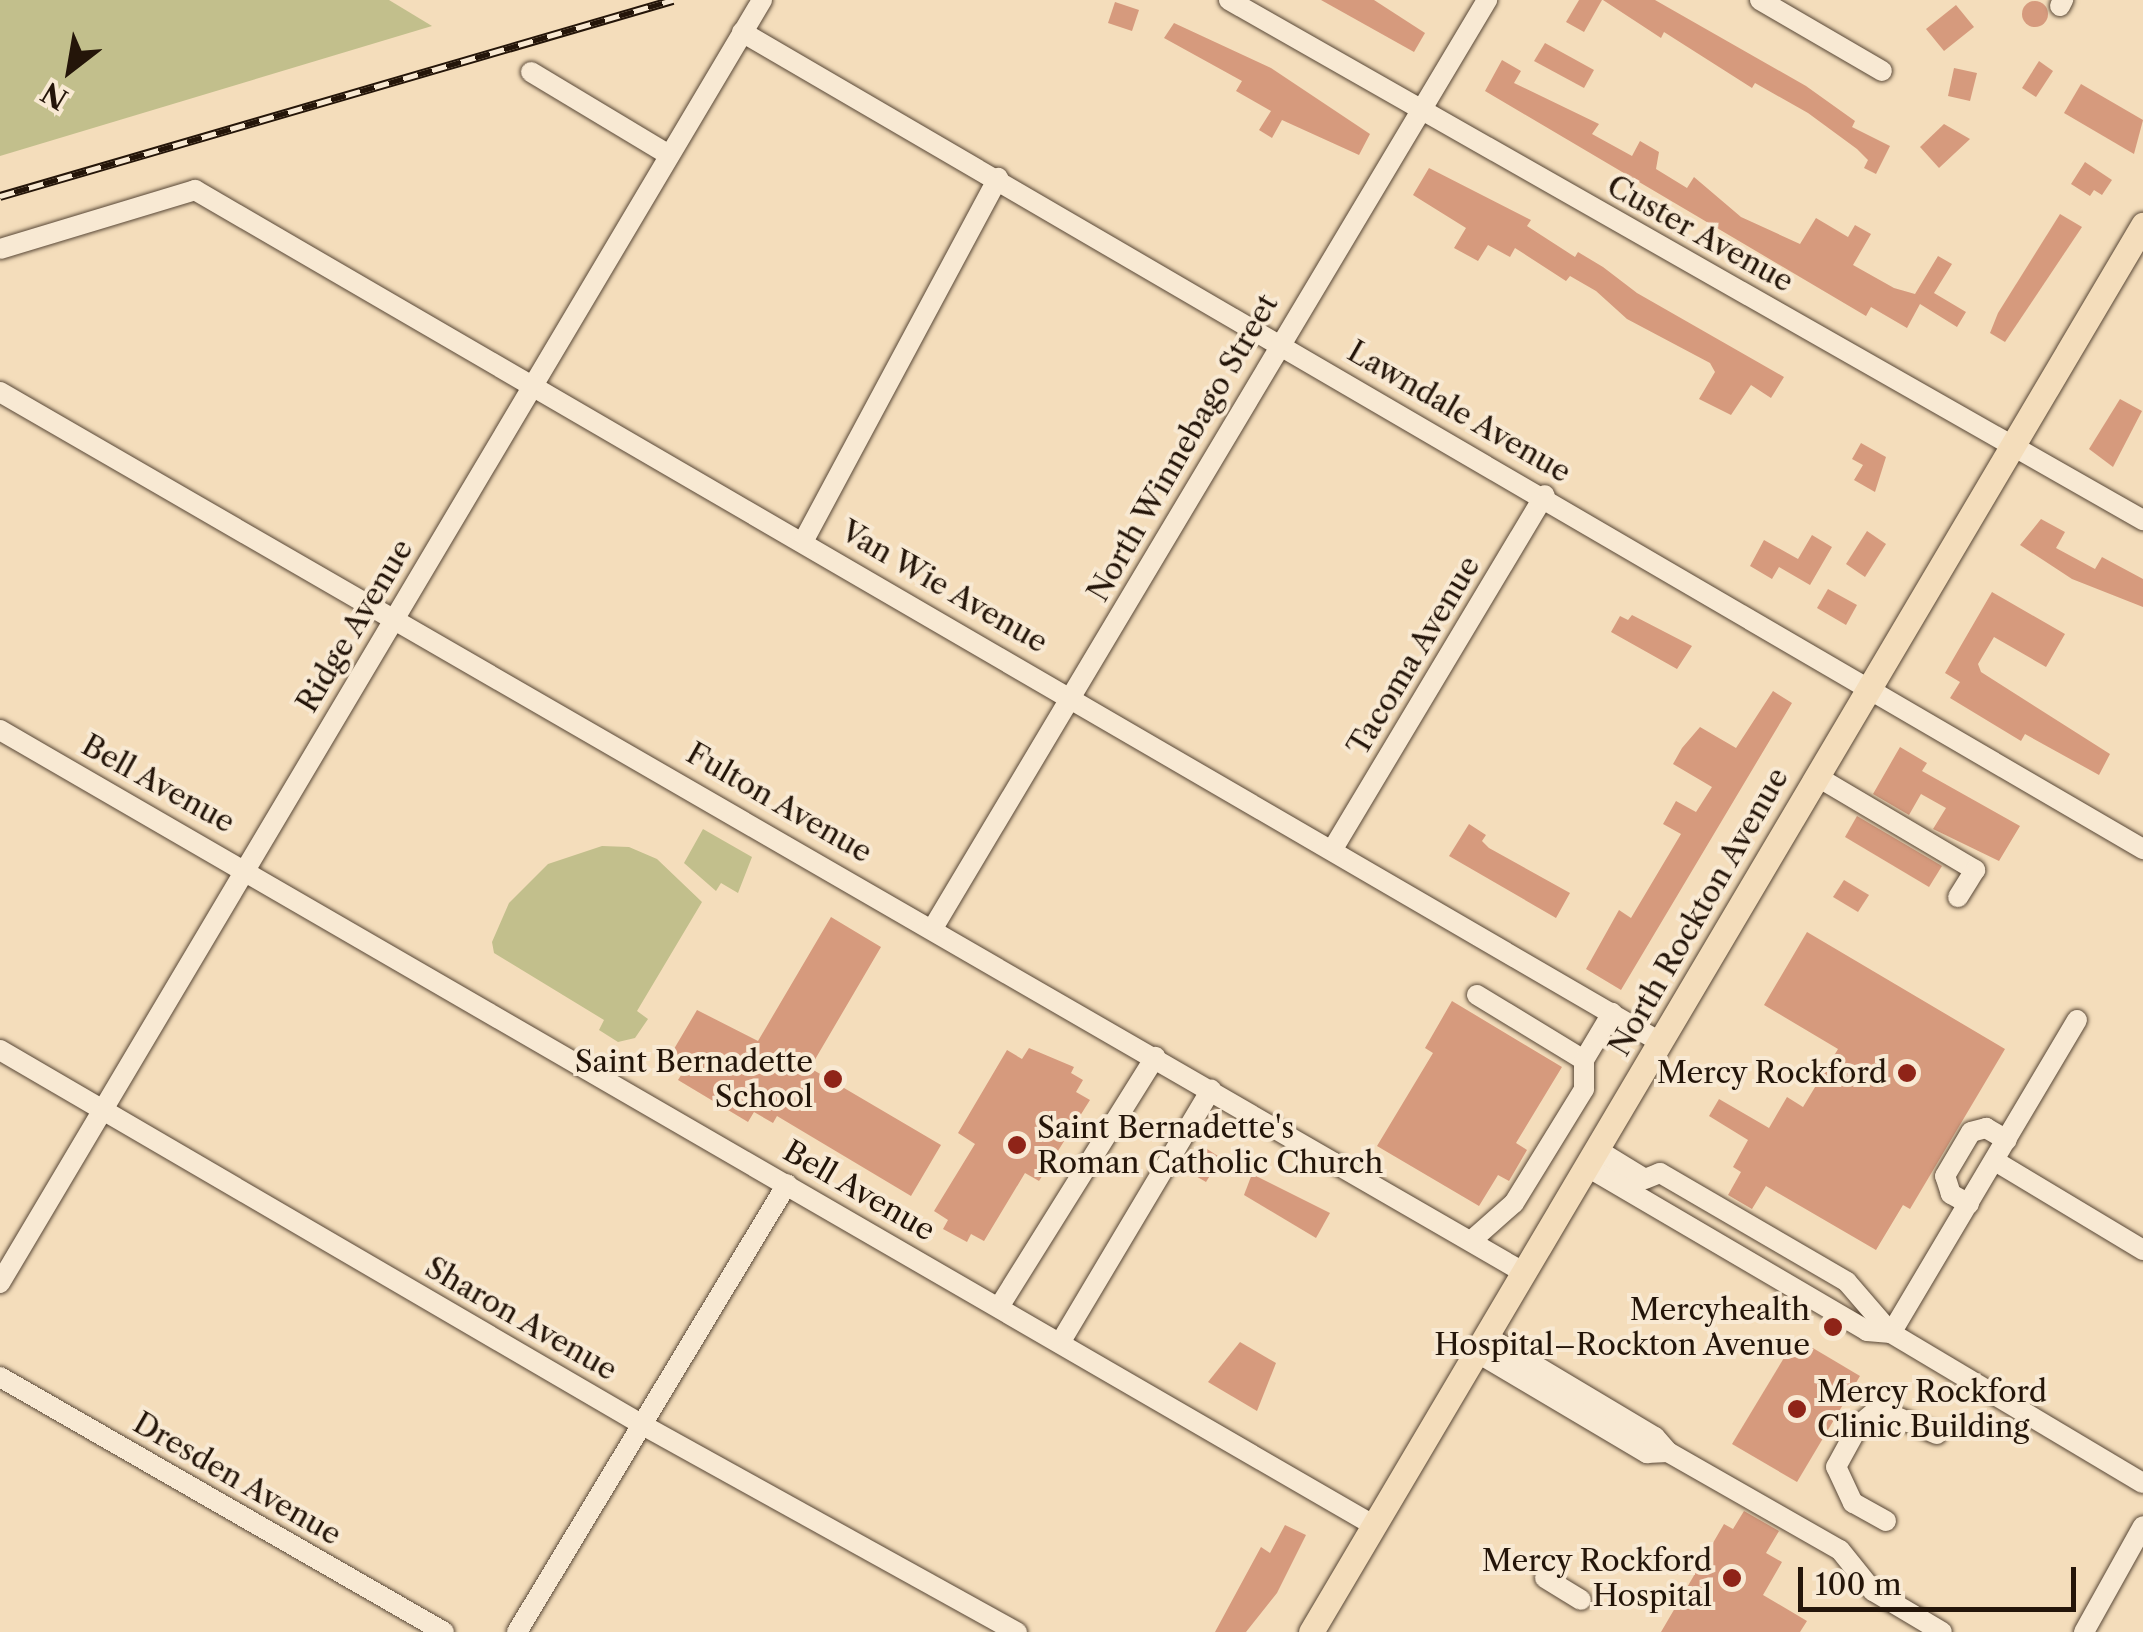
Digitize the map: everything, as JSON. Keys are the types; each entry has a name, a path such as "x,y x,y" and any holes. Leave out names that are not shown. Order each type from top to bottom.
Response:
{"main road":[{"name":"North Rockton Avenue","path":"1310,1632 2143,225"}],"street":[{"name":"Ridge Avenue","path":"0,1283 762,0"},
{"name":"Custer Avenue","path":"1229,0 2143,520"},
{"name":"North Winnebago Street","path":"934,928 1073,697 1277,343 1487,0"},
{"path":"1762,1 1882,71"},
{"name":"Lawndale Avenue","path":"742,32 1545,495 2143,849"},
{"path":"531,72 669,155"},
{"path":"804,540 998,178"},
{"name":"Van Wie Avenue","path":"0,249 195,190 1334,847 1660,1042"},
{"name":"Fulton Avenue","path":"0,392 396,615 1523,1272"},
{"name":"Tacoma Avenue","path":"1334,847 1545,495"},
{"name":"Bell Avenue","path":"0,730 246,868 1375,1526"},
{"path":"1816,776 1975,870 1958,898"},
{"path":"1477,995 1584,1060"},
{"path":"1471,1242 1514,1204 1584,1088 1584,1060 1612,1013"},
{"path":"1891,1333 2077,1020"},
{"name":"Sharon Avenue","path":"0,1050 641,1424 1017,1632"},
{"path":"999,1307 1155,1057"},
{"path":"1060,1343 1212,1090"},
{"path":"1969,1204 1951,1194 1945,1176 1970,1132 1986,1128 2007,1140"},
{"path":"1592,1158 1867,1332 1891,1333"},
{"path":"1592,1158 1646,1179 1660,1172 1846,1282 1891,1333 2143,1483"},
{"path":"1994,1161 2143,1250"},
{"path":"517,1632 787,1184"},
{"path":"1481,1344 1646,1453 1668,1452 1840,1550 1873,1591 1942,1632"},
{"name":"Dresden Avenue","path":"0,1377 444,1632"},
{"path":"1886,1521 1853,1503 1836,1467 1859,1425 1878,1408 1937,1434"},
{"path":"2084,1632 2137,1551 2143,1526"},
{"path":"1545,1578 1581,1600"}],"shaded area":[{"path":"0,0 389,0 432,26 0,156"},
{"path":"703,829 752,857 738,893 721,883 716,891 684,863"},
{"path":"602,846 629,847 657,859 702,902 637,1011 648,1019 635,1038 618,1042 599,1030 604,1020 494,953 492,942 509,903 548,864"}],"building":[{"path":"1321,0 1374,0 1425,33 1414,52"},
{"path":"1579,0 1602,0 1584,32 1566,22"},
{"path":"1603,0 1655,0 1806,86 1855,121 1852,127 1890,146 1876,174 1864,168 1868,160 1857,149 1808,113 1755,83 1752,88 1664,32 1661,38"},
{"path":"2035,1 2044,5 2048,14 2044,23 2035,27 2026,23 2022,14 2026,5"},
{"path":"1115,2 1139,10 1132,31 1108,23"},
{"path":"1956,5 1974,27 1944,51 1926,29"},
{"path":"1174,23 1271,68 1370,134 1359,155 1282,120 1272,138 1259,130 1271,111 1236,91 1242,81 1164,38"},
{"path":"1545,43 1594,70 1584,88 1534,61"},
{"path":"1502,60 1521,71 1514,83 1599,124 1592,134 1632,156 1640,141 1659,152 1656,169 1687,188 1694,177 1741,217 1800,244 1816,218 1848,237 1855,225 1871,234 1853,265 1894,288 1915,294 1938,256 1952,264 1934,293 1966,312 1957,327 1920,304 1907,328 1871,307 1866,316 1485,91"},
{"path":"2039,61 2053,71 2036,97 2022,88"},
{"path":"1954,68 1977,73 1970,101 1948,96"},
{"path":"2081,84 2143,120 2134,154 2064,113"},
{"path":"1944,124 1970,139 1939,168 1920,147"},
{"path":"2085,162 2112,180 2102,195 2094,190 2090,196 2071,184"},
{"path":"1429,168 1531,220 1527,226 1575,257 1578,252 1637,293 1784,377 1771,398 1751,385 1731,415 1699,399 1715,372 1710,363 1627,319 1596,291 1570,276 1566,281 1515,248 1510,257 1488,245 1478,261 1454,248 1466,228 1413,195"},
{"path":"2060,214 2082,227 2005,342 1990,333 1998,313"},
{"path":"2120,399 2142,411 2113,467 2089,449"},
{"path":"1861,443 1886,457 1875,492 1854,480 1863,465 1852,459"},
{"path":"2041,519 2065,532 2056,548 2095,569 2102,557 2143,579 2143,607 2072,579 2020,545"},
{"path":"1867,531 1886,544 1865,577 1846,564"},
{"path":"1812,535 1832,547 1810,585 1779,567 1772,579 1750,566 1764,540 1798,559"},
{"path":"1828,589 1857,605 1846,625 1817,608"},
{"path":"1992,592 2065,634 2046,667 1994,637 1978,664 1981,672 2110,754 2099,775 2025,734 2021,741 1950,698 1960,682 1945,673"},
{"path":"1632,615 1692,646 1677,669 1611,632 1620,616 1628,620"},
{"path":"1773,691 1792,703 1621,990 1586,969 1619,910 1631,918 1681,834 1663,824 1676,801 1696,812 1712,787 1673,764 1700,727 1736,748"},
{"path":"1900,747 1927,763 1922,771 2020,826 1999,861 1933,829 1946,808 1921,794 1909,815 1873,794"},
{"path":"1857,816 1942,866 1929,887 1845,837"},
{"path":"1469,824 1486,835 1482,841 1489,848 1570,893 1556,918 1449,856"},
{"path":"1844,880 1869,895 1858,912 1833,897"},
{"path":"831,917 881,947 810,1068 941,1145 911,1196 777,1116 773,1123 754,1112 748,1122 678,1080 688,1064 671,1054 697,1010 758,1041"},
{"name":"Mercy Rockford","path":"1807,932 2005,1049 1910,1209 1903,1205 1876,1250 1766,1186 1752,1209 1728,1195 1741,1172 1733,1167 1748,1140 1709,1116 1719,1099 1769,1128 1787,1097 1803,1107 1838,1049 1764,1005"},
{"path":"1452,1001 1562,1067 1516,1143 1527,1150 1509,1181 1498,1175 1479,1206 1377,1146 1433,1053 1425,1048"},
{"name":"Saint Bernadette's Roman Catholic Church","path":"1029,1048 1074,1067 1071,1073 1083,1080 1076,1092 1090,1100 1039,1181 1025,1173 984,1241 971,1234 967,1242 943,1229 948,1220 934,1211 975,1144 958,1133 1007,1050 1022,1059"},
{"path":"1204,1147 1221,1158 1206,1182 1189,1172"},
{"path":"1252,1174 1330,1213 1316,1238 1244,1195"},
{"name":"Mercy Rockford Clinic Building","path":"1796,1338 1860,1376 1797,1482 1732,1444"},
{"path":"1240,1342 1276,1363 1257,1411 1208,1382"},
{"name":"Mercy Rockford Hospital","path":"1744,1511 1779,1531 1766,1553 1782,1562 1763,1595 1807,1621 1800,1632 1661,1632 1724,1524 1733,1529"},
{"path":"1285,1525 1306,1535 1277,1593 1246,1632 1215,1632 1261,1547 1270,1553"}],"railway":[{"path":"0,196 673,0"}],"place":[{"name":"Mercy Rockford","path":"1907,1073"},
{"name":"Saint Bernadette School","path":"833,1079"},
{"name":"Saint Bernadette's Roman Catholic Church","path":"1017,1145"},
{"name":"Mercyhealth Hospital–Rockton Avenue","path":"1833,1327"},
{"name":"Mercy Rockford Clinic Building","path":"1797,1409"},
{"name":"Mercy Rockford Hospital","path":"1732,1578"}]}
